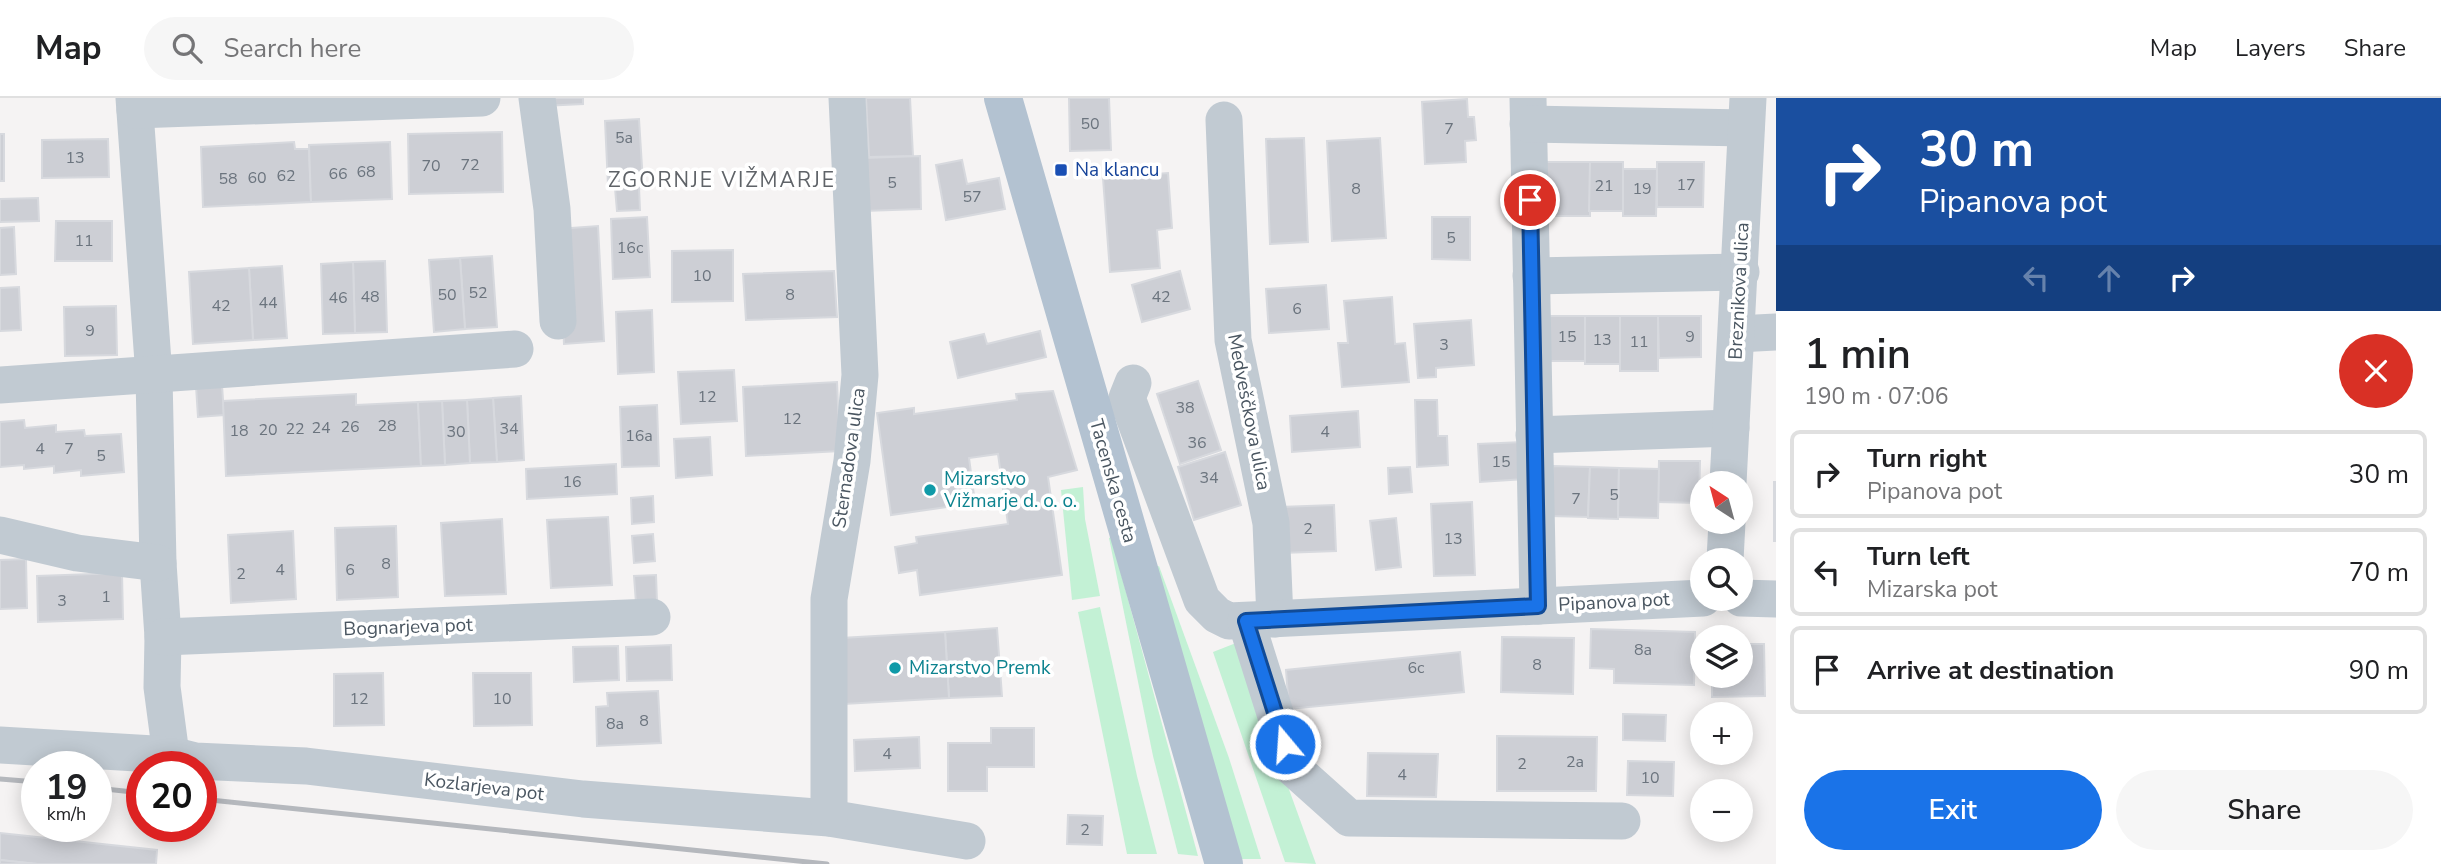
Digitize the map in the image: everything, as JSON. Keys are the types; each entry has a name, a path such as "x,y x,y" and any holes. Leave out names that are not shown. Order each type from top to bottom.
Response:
{"main road":[{"name":"Tacenska cesta","path":"1003,98 1224,864"}],"street":[{"path":"171,751 163,687 154,376 135,104 482,98"},
{"path":"537,98 552,209 558,321"},
{"name":"Sternadova ulica","path":"829,818 829,599 852,461 860,375 847,98"},
{"path":"1538,606 1528,111 1747,113"},
{"name":"Breznikova ulica","path":"1729,471 1741,272 1747,113"},
{"name":"Medveščkova ulica","path":"1224,120 1233,340 1271,523 1260,620 1292,767 1349,818 1622,821"},
{"path":"1531,276 1741,272"},
{"path":"1737,334 1776,332"},
{"path":"0,385 514,349"},
{"name":"Pipanova pot","path":"1133,383 1128,398 1202,600 1217,615 1229,621 1690,599"},
{"path":"1534,435 1731,428"},
{"path":"0,535 77,553 158,563"},
{"path":"1753,598 1776,599"},
{"name":"Bognarjeva pot","path":"163,637 652,617"},
{"name":"Kozlarjeva pot","path":"0,745 126,752"},
{"name":"Kozlarjeva pot","path":"217,762 306,766 583,799 829,818 967,841"}],"green space":[{"path":"1083,487 1085,519 1100,596 1072,600 1061,490"},
{"path":"1111,537 1198,856 1178,854 1153,756 1109,538"},
{"path":"1159,566 1229,758 1261,859 1240,859 1154,568"},
{"path":"1100,607 1157,854 1127,854 1078,612"},
{"path":"1236,643 1316,864 1285,862 1213,652"}],"building":[{"path":"543,98 583,98 583,104 543,106"},
{"path":"866,98 910,98 913,156 869,157"},
{"path":"1069,98 1109,98 1111,150 1070,151"},
{"path":"1467,99 1468,117 1474,117 1476,140 1465,141 1466,162 1425,164 1422,102"},
{"path":"639,119 643,183 608,185 605,121"},
{"path":"502,132 503,192 409,194 408,134"},
{"path":"0,134 4,134 4,181 0,181"},
{"path":"1304,138 1308,242 1270,244 1266,139"},
{"path":"1380,138 1386,238 1332,241 1327,141"},
{"path":"108,139 109,177 42,178 42,140"},
{"path":"294,142 295,149 309,149 311,202 203,207 201,147"},
{"path":"390,142 392,199 311,202 309,145"},
{"path":"920,156 921,209 864,211 863,158"},
{"path":"962,160 967,184 999,178 1005,209 946,220 936,165"},
{"path":"1538,162 1590,162 1590,216 1538,216"},
{"path":"1590,162 1623,162 1623,211 1589,211"},
{"path":"1657,162 1704,162 1703,207 1657,207"},
{"path":"1623,169 1657,169 1656,216 1623,216"},
{"path":"1168,173 1172,228 1157,230 1160,268 1110,272 1103,178"},
{"path":"639,187 640,210 617,211 615,188"},
{"path":"38,198 39,221 0,222 0,199"},
{"path":"647,217 650,277 613,279 611,219"},
{"path":"1432,217 1470,217 1470,260 1432,259"},
{"path":"56,221 112,221 112,261 55,261"},
{"path":"598,226 604,341 564,344 558,229"},
{"path":"14,227 16,274 0,275 0,228"},
{"path":"733,250 733,301 672,302 672,251"},
{"path":"492,256 497,327 465,329 460,258"},
{"path":"460,258 465,329 434,332 429,260"},
{"path":"385,261 387,332 355,333 353,262"},
{"path":"353,262 355,333 323,334 321,264"},
{"path":"282,266 287,338 253,340 249,268"},
{"path":"249,268 253,340 193,344 189,272"},
{"path":"834,271 837,317 746,320 743,274"},
{"path":"1180,271 1190,309 1142,322 1132,285"},
{"path":"1326,285 1329,329 1269,333 1266,289"},
{"path":"19,287 21,330 0,331 0,288"},
{"path":"1392,297 1395,344 1405,343 1409,382 1342,387 1338,343 1348,343 1344,301"},
{"path":"116,306 117,355 65,356 64,307"},
{"path":"652,310 654,372 618,374 616,312"},
{"path":"1537,316 1585,316 1585,361 1537,361"},
{"path":"1585,316 1620,316 1620,364 1585,364"},
{"path":"1620,316 1658,316 1658,371 1620,371"},
{"path":"1658,316 1701,316 1701,357 1659,358"},
{"path":"1471,320 1474,365 1436,368 1436,377 1418,378 1414,324"},
{"path":"1040,331 1046,357 958,378 950,342 984,334 987,344"},
{"path":"734,370 737,421 681,424 678,372"},
{"path":"1198,381 1221,450 1180,464 1157,394"},
{"path":"837,382 840,451 746,456 743,387"},
{"path":"222,385 224,415 198,417 196,386"},
{"name":"Mizarstvo Vižmarje d. o. o.","path":"1053,391 1077,470 1048,477 1062,575 920,595 917,570 899,573 895,547 917,543 916,537 1008,524 998,454 969,458 975,503 891,515 877,413 914,408 914,414 1017,400 1016,394"},
{"path":"356,394 356,405 418,402 421,466 226,476 223,401"},
{"path":"521,396 524,460 497,462 493,398"},
{"path":"493,398 497,462 470,463 467,400"},
{"path":"467,400 470,463 445,465 442,401"},
{"path":"1415,400 1437,400 1438,436 1447,436 1448,465 1417,467"},
{"path":"442,401 445,465 421,466 418,402"},
{"path":"657,405 659,466 622,467 620,407"},
{"path":"1358,411 1360,447 1292,452 1290,416"},
{"path":"24,420 25,428 56,425 56,432 84,430 85,436 121,434 124,472 81,476 81,470 54,473 54,466 24,469 24,465 0,467 0,422"},
{"path":"710,437 712,475 676,478 674,439"},
{"path":"1523,442 1525,479 1480,482 1478,444"},
{"path":"1225,452 1241,505 1194,520 1178,467"},
{"path":"1659,461 1700,461 1700,471 1690,471 1690,503 1658,502"},
{"path":"616,464 617,494 527,499 526,469"},
{"path":"1553,466 1590,467 1588,517 1551,516"},
{"path":"1410,467 1412,492 1389,494 1388,468"},
{"path":"1590,467 1619,468 1618,519 1588,518"},
{"path":"1619,468 1659,469 1658,518 1618,517"},
{"path":"1776,482 1776,541 1774,541"},
{"path":"653,496 654,522 632,524 631,498"},
{"path":"1472,502 1475,575 1434,576 1431,504"},
{"path":"1334,505 1336,551 1282,553 1280,507"},
{"path":"608,517 612,585 551,588 547,520"},
{"path":"1396,518 1401,567 1376,570 1370,521"},
{"path":"502,519 506,594 445,596 441,523"},
{"path":"396,526 398,597 337,600 335,528"},
{"path":"293,531 296,599 231,603 228,535"},
{"path":"653,534 655,561 634,563 632,536"},
{"path":"26,559 27,608 0,609 0,560"},
{"path":"122,573 123,619 38,622 37,576"},
{"path":"656,575 657,602 636,603 634,576"},
{"path":"997,628 1002,696 949,698 945,632"},
{"path":"1591,629 1690,632 1690,685 1614,683 1614,669 1590,668"},
{"name":"Mizarstvo Premk","path":"945,632 949,698 844,704 841,638"},
{"path":"1502,637 1574,638 1573,694 1501,692"},
{"path":"1753,644 1764,644 1765,696 1712,697 1712,688 1753,688"},
{"path":"671,645 672,680 627,681 626,647"},
{"path":"618,646 619,680 574,682 573,647"},
{"path":"1460,652 1464,692 1289,709 1286,670"},
{"path":"383,673 384,725 334,726 334,674"},
{"path":"473,673 531,673 532,725 474,726"},
{"path":"658,691 661,743 597,746 596,707 608,706 607,693"},
{"path":"1623,714 1666,715 1665,741 1623,740"},
{"path":"991,728 1034,728 1034,767 987,767 987,791 948,791 948,743 991,743"},
{"path":"1497,736 1597,737 1596,791 1497,791"},
{"path":"919,737 920,768 855,771 854,740"},
{"path":"1368,753 1438,754 1436,797 1367,796"},
{"path":"1628,761 1674,762 1673,796 1627,795"},
{"path":"1068,815 1103,816 1102,845 1067,844"},
{"path":"0,833 21,835 21,842 83,842 157,850 156,864 37,864 0,860"},
{"path":"0,860 37,864 0,864"}],"railway":[{"path":"0,779 21,781"},
{"path":"112,790 126,791"},
{"path":"217,801 827,864"}],"place":[{"name":"Na klancu","path":"1061,170"},
{"name":"Mizarstvo Vižmarje d. o. o.","path":"930,490"},
{"name":"Mizarstvo Premk","path":"895,668"}],"district":[{"name":"ZGORNJE VIŽMARJE","path":"722,180"}],"route":[{"path":"1285,744 1246,621 1538,606 1530,200"}]}
